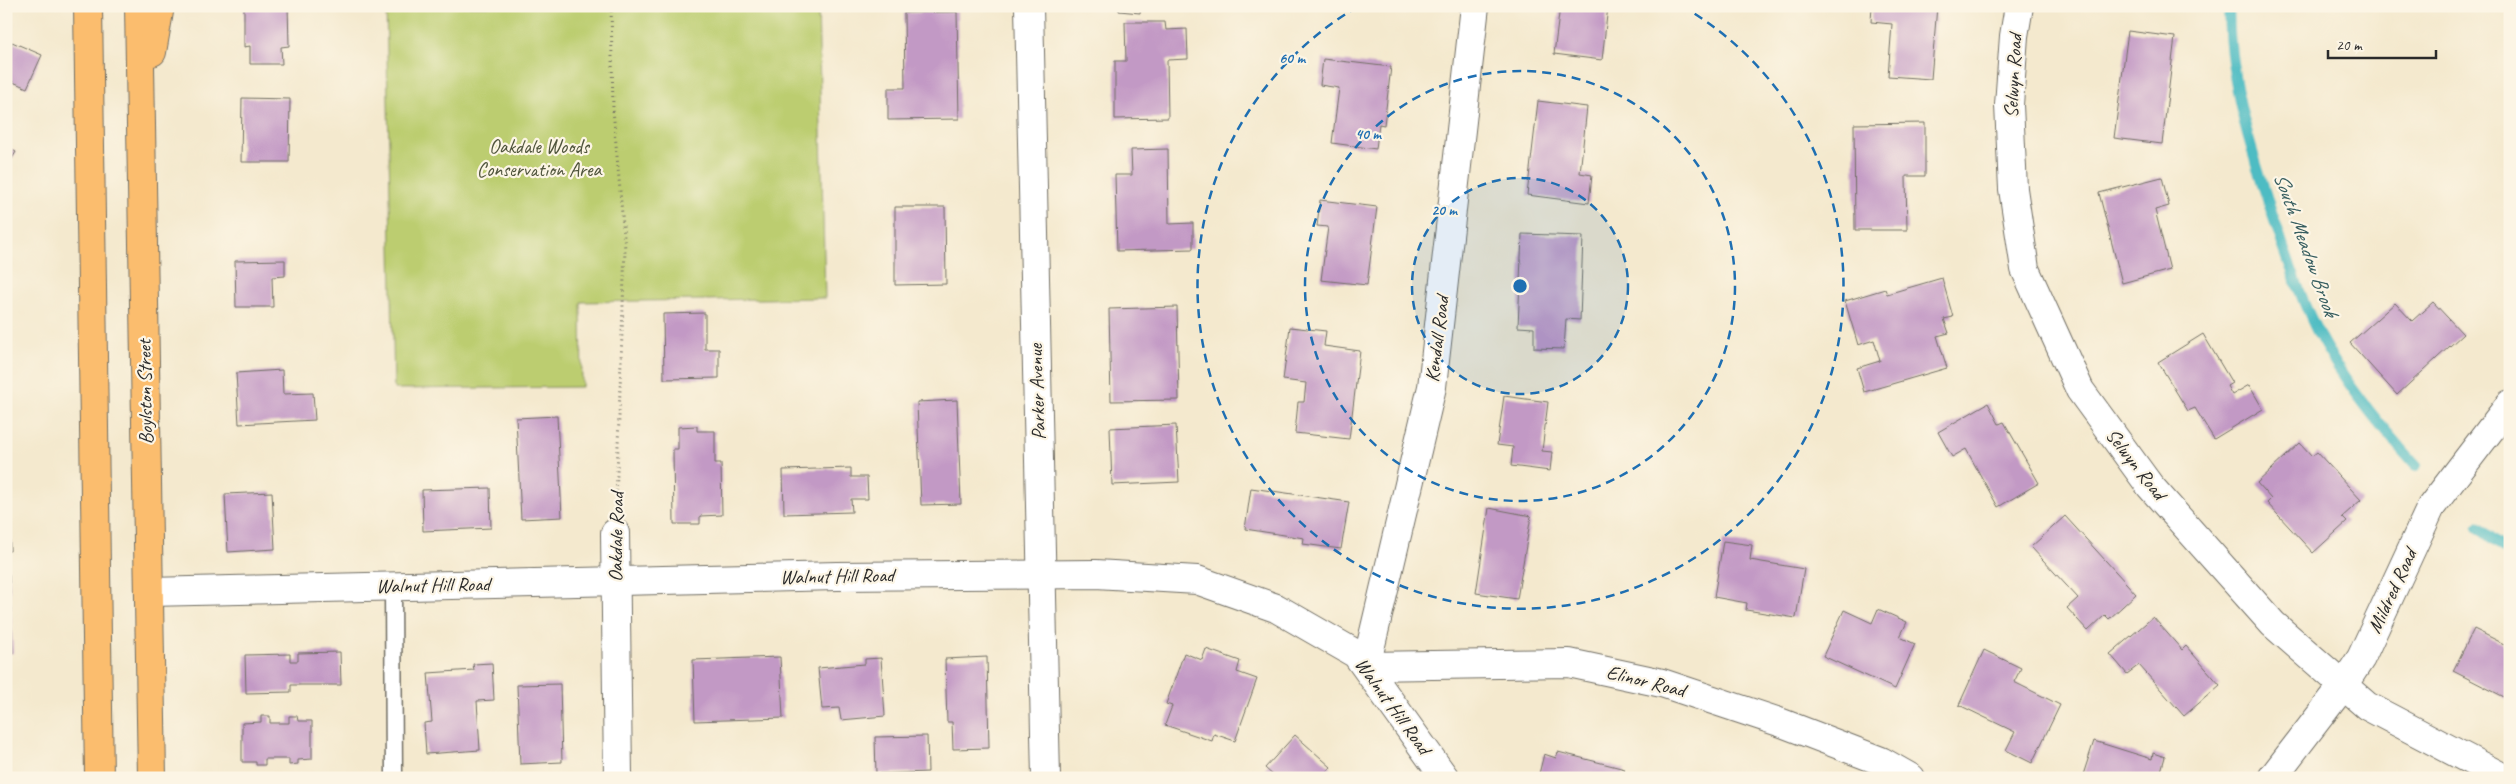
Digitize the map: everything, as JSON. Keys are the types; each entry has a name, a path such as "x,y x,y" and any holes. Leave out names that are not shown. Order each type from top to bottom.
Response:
{"highway":[{"path":"68,6 89,48"},
{"path":"88,6 99,778"},
{"name":"Boylston Street","path":"139,6 152,778"},
{"path":"141,128 160,6"}],"street":[{"name":"Parker Avenue","path":"1029,6 1046,778"},
{"name":"Kendall Road","path":"1366,666 1432,387 1475,6"},
{"name":"Selwyn Road","path":"2019,6 2014,36 2009,105 2013,189 2029,277 2080,390 2150,486 2266,617 2342,687 2367,706 2504,778"},
{"name":"Mildred Road","path":"2272,778 2342,687 2361,658 2431,507 2510,404"},
{"name":"Oakdale Road","path":"615,534 618,778"},
{"name":"Walnut Hill Road","path":"149,592 615,580 1041,573 1197,580 1276,608 1356,654 1445,778"},
{"name":"Elinor Road","path":"1366,666 1569,663 1662,683 1755,714 1881,761 1911,778"}],"lane":[{"path":"393,586 394,778"}],"path":[{"name":"Oakdale Road","path":"611,6 613,109 625,249 615,534"}],"green space":[{"name":"Oakdale Woods Conservation Area","path":"386,6 818,6 825,298 581,302 582,387 394,389"}],"building":[{"path":"244,6 288,6 289,46 281,47 282,64 250,64 250,46 244,47"},
{"path":"1119,6 1141,6 1140,13 1119,11"},
{"path":"1560,6 1608,6 1602,60 1554,54"},
{"path":"1872,6 1937,6 1931,79 1888,76 1892,24 1871,22"},
{"path":"957,12 959,119 888,120 888,88 905,88 904,13"},
{"path":"1125,22 1165,22 1166,30 1187,29 1188,59 1167,60 1168,118 1115,119 1115,61 1126,61"},
{"path":"2128,31 2175,37 2162,144 2114,138"},
{"path":"12,42 42,55 27,88 6,79 6,55"},
{"path":"1323,59 1391,67 1384,125 1379,124 1376,149 1332,143 1339,88 1320,85"},
{"path":"242,98 290,99 289,162 241,162"},
{"path":"1538,101 1587,107 1580,173 1592,175 1589,203 1527,195"},
{"path":"1925,123 1925,176 1906,176 1907,230 1855,230 1854,124"},
{"path":"6,146 16,152 6,168"},
{"path":"1168,149 1169,224 1193,223 1193,249 1117,251 1115,175 1132,175 1131,150"},
{"path":"2162,177 2169,206 2155,210 2170,270 2122,283 2099,193"},
{"path":"1320,200 1377,207 1367,285 1321,280 1328,227 1317,226"},
{"path":"895,207 945,207 946,284 895,285"},
{"path":"1522,234 1583,236 1580,320 1566,319 1564,349 1534,348 1534,328 1518,327"},
{"path":"285,260 285,276 272,277 273,307 236,307 235,261"},
{"path":"1942,278 1953,317 1944,319 1949,333 1937,336 1947,368 1864,392 1857,368 1880,361 1874,340 1858,345 1845,301 1885,289 1887,294"},
{"path":"2433,302 2463,334 2397,395 2350,343 2395,303 2412,321"},
{"path":"1177,307 1179,400 1111,401 1109,309"},
{"path":"705,313 705,349 719,349 719,378 664,379 663,314"},
{"path":"1290,327 1326,331 1324,346 1360,351 1349,439 1295,433 1298,402 1304,402 1306,383 1283,380"},
{"path":"2203,334 2232,383 2227,386 2232,395 2249,385 2263,409 2214,439 2195,408 2188,411 2158,362"},
{"path":"282,370 283,394 313,393 315,420 239,424 236,373"},
{"path":"1504,396 1548,402 1542,451 1552,452 1550,471 1511,466 1513,447 1497,445"},
{"path":"957,400 961,504 921,505 917,402"},
{"path":"1988,403 1999,424 2004,422 2039,483 1998,507 1966,449 1952,457 1938,432"},
{"path":"557,416 562,517 521,519 516,418"},
{"path":"1176,425 1179,482 1112,485 1110,428"},
{"path":"697,426 697,431 715,431 715,463 721,463 722,515 700,516 700,524 674,524 673,449 678,449 678,427"},
{"path":"2300,443 2312,456 2317,452 2361,500 2342,517 2347,522 2313,553 2267,503 2271,499 2257,483"},
{"path":"851,468 851,477 867,477 868,499 851,499 852,512 784,514 783,470"},
{"path":"490,488 491,528 423,531 422,490"},
{"path":"1251,488 1349,502 1341,549 1303,544 1304,538 1245,529"},
{"path":"272,492 275,549 228,552 225,494"},
{"path":"6,505 9,505 10,551 6,551"},
{"path":"1489,508 1531,516 1517,599 1476,593"},
{"path":"2065,516 2136,594 2109,619 2105,615 2088,631 2067,608 2078,598 2031,547"},
{"path":"1723,541 1752,545 1750,560 1804,569 1796,618 1746,610 1747,603 1714,597"},
{"path":"6,574 9,574 13,653 6,654"},
{"path":"1878,609 1907,622 1900,637 1915,644 1895,689 1823,656 1844,610 1872,623"},
{"path":"2153,617 2182,650 2186,646 2220,685 2184,716 2139,665 2127,674 2110,654"},
{"path":"2474,629 2506,645 2510,638 2510,700 2453,671"},
{"path":"1206,649 1240,661 1237,672 1257,679 1235,741 1214,734 1212,741 1165,725 1172,706 1166,704 1184,653 1202,660"},
{"path":"1984,650 2021,668 2014,682 2060,705 2032,763 2006,750 2015,732 1959,705"},
{"path":"340,652 341,685 291,685 291,692 246,693 245,655 290,654 290,661 298,661 298,653"},
{"path":"780,657 783,718 695,721 693,660"},
{"path":"987,657 989,748 953,749 952,722 947,722 945,659"},
{"path":"881,658 885,716 841,720 839,708 822,709 818,668 865,664 865,659"},
{"path":"492,663 494,700 477,701 480,750 426,754 424,723 432,722 428,673 474,670 473,664"},
{"path":"560,684 562,762 520,764 517,685"},
{"path":"261,716 270,716 270,723 289,723 289,716 297,716 298,721 312,721 312,759 298,760 298,764 289,765 289,759 265,759 265,765 256,765 256,762 242,762 242,723 261,722"},
{"path":"1295,735 1331,767 1322,778 1276,778 1265,768"},
{"path":"927,736 928,772 876,774 875,737"},
{"path":"2094,741 2152,759 2153,753 2165,757 2159,778 2082,778"},
{"path":"1558,752 1625,769 1622,778 1538,778 1544,754 1556,758"}],"waterway":[{"name":"South Meadow Brook","path":"2229,6 2233,66 2245,126 2272,215 2302,298 2321,338 2347,381 2380,425 2416,466"},
{"name":"South Meadow Brook","path":"2478,527 2510,553"}]}
